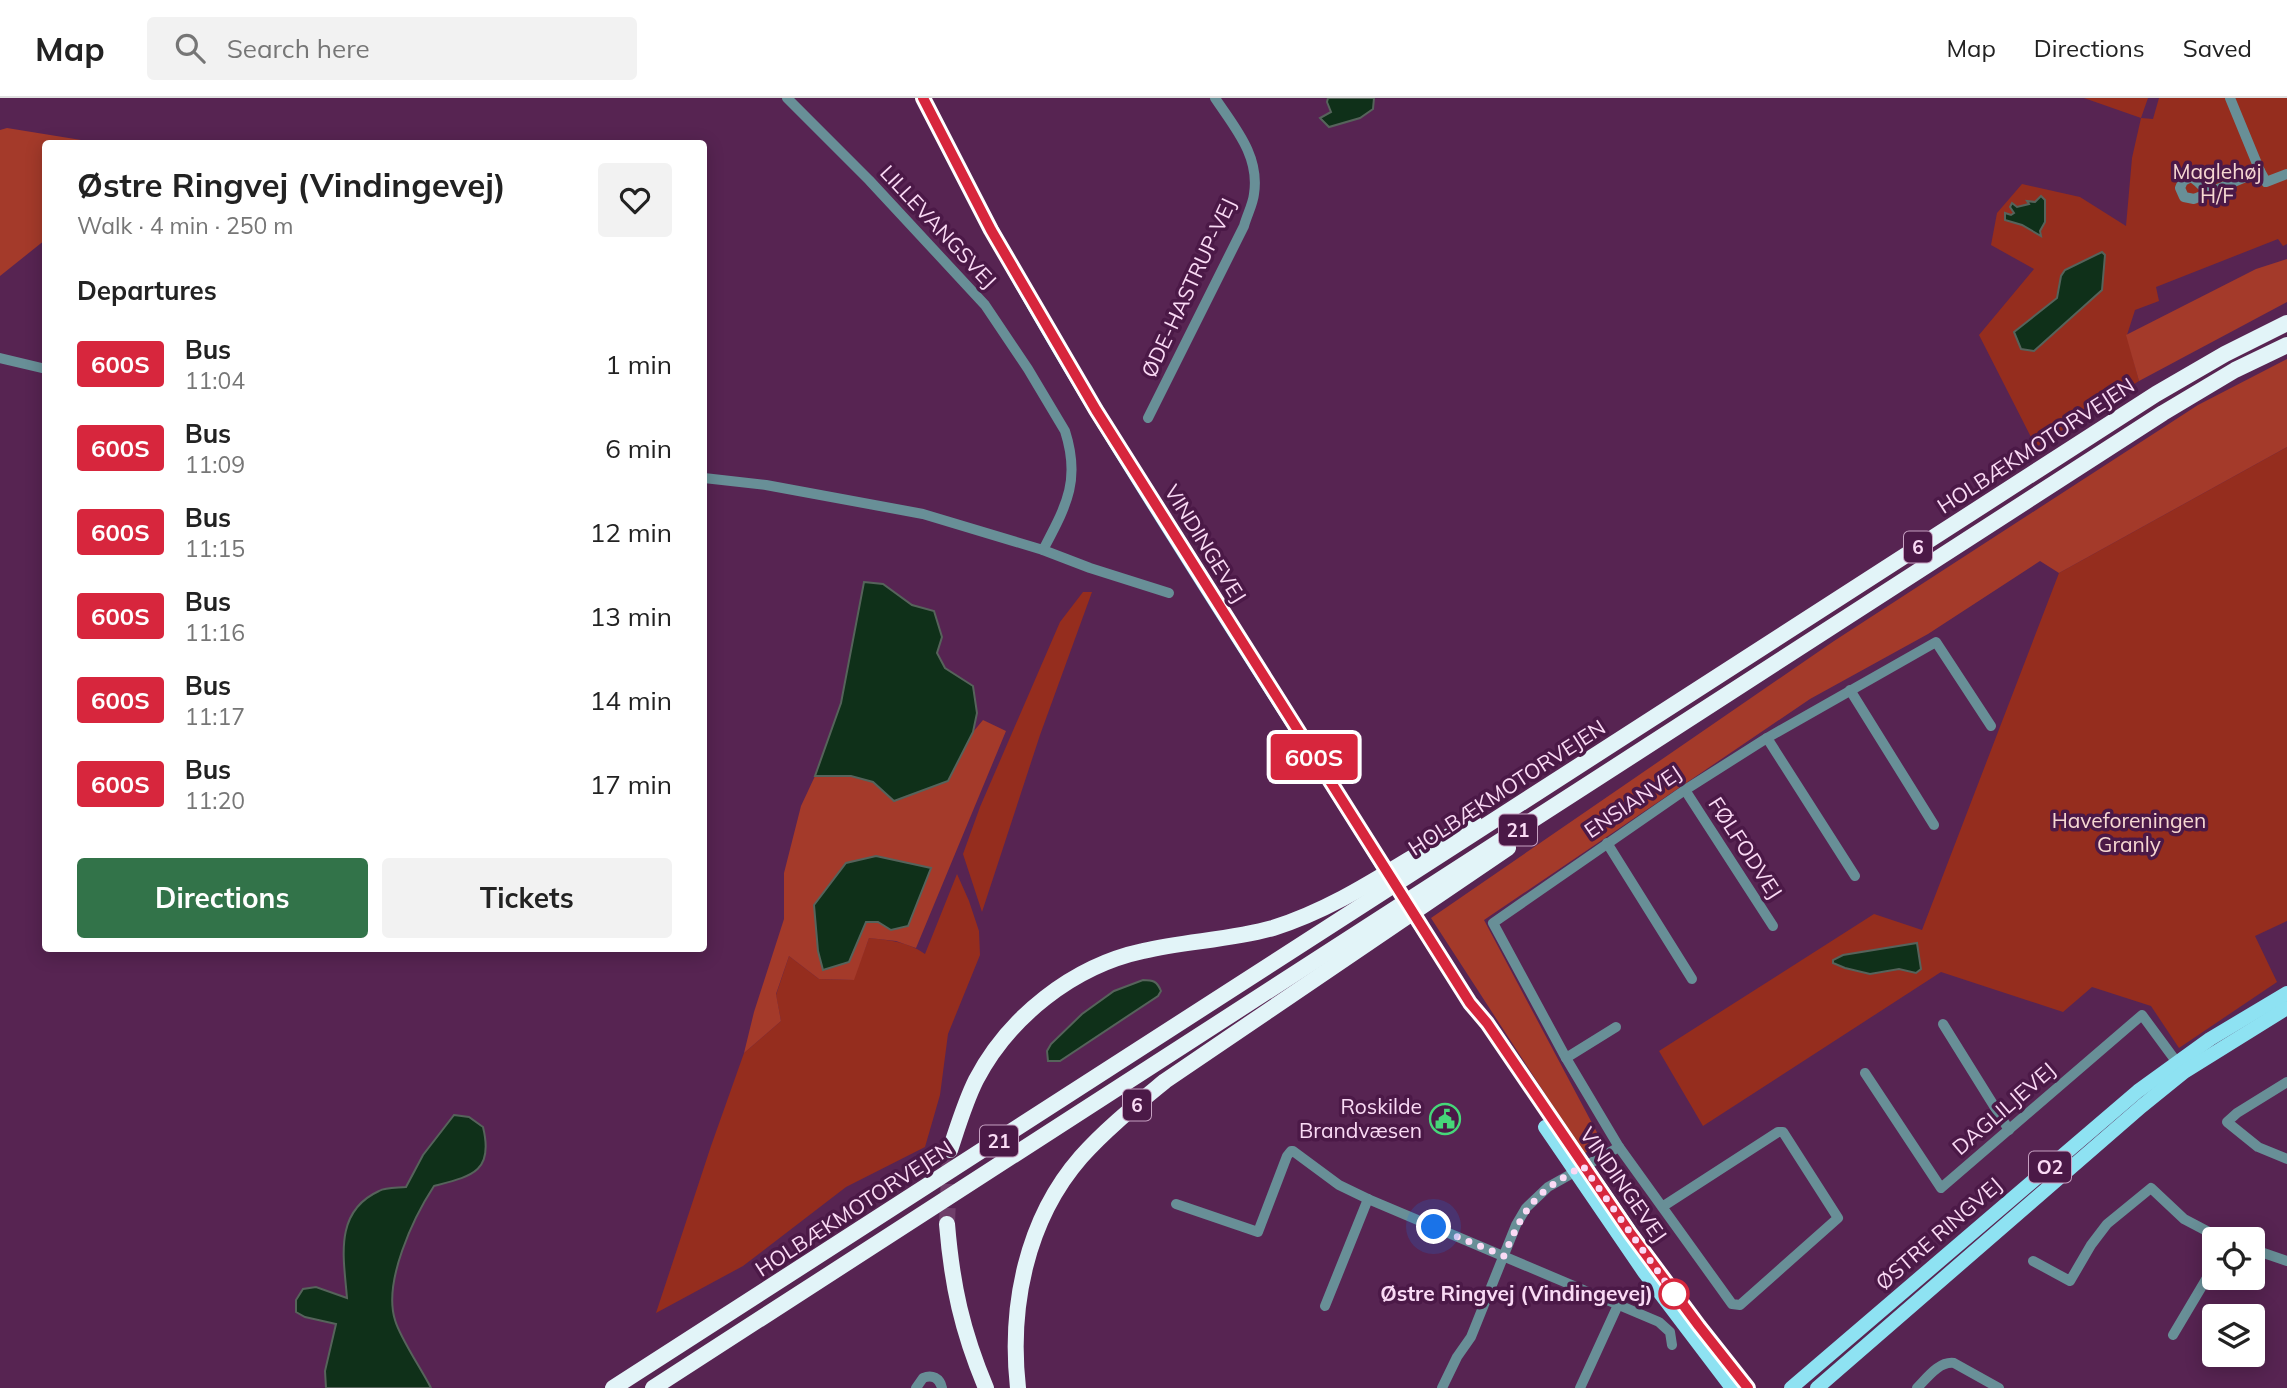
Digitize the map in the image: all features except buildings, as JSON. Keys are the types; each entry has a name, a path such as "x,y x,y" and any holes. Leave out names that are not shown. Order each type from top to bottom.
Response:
{"highway":[{"name":"HOLBÆKMOTORVEJEN","path":"613,1388 2156,394 2225,354 2287,323"},
{"name":"HOLBÆKMOTORVEJEN","path":"653,1388 2163,413 2235,370 2287,345"},
{"name":"6","path":"1018,1388 1014,1353 1024,1268 1037,1231 1057,1191 1081,1157 1121,1118 1165,1082 1549,820 1619,765"},
{"name":"6","path":"950,1150 961,1113 977,1079 996,1051 1031,1009 1067,981 1102,964 1141,951 1272,928 1319,911 1375,882 1471,824 1555,782"},
{"path":"947,1224 951,1270 959,1314 986,1388"}],"main road":[{"name":"VINDINGEVEJ","path":"923,98 967,187 1068,364 1470,1003 1481,1027 1578,1168 1644,1272 1732,1388"},
{"name":"ØSTRE RINGVEJ","path":"1817,1388 2142,1105 2180,1067 2243,1017 2287,993"},
{"name":"ØSTRE RINGVEJ","path":"1791,1388 2138,1091 2287,1009"},
{"name":"VINDINGEVEJ","path":"1578,1168 1748,1388"},
{"path":"1803,1388 1828,1359"}],"street":[{"name":"LILLEVANGSVEJ","path":"787,98 869,180 985,305 1061,422 1071,449 1071,489 1043,550"},
{"name":"ØDE-HASTRUP-VEJ","path":"1148,418 1244,226 1254,195 1255,169 1251,157 1216,98"},
{"path":"2230,98 2266,182 2287,174"},
{"path":"2210,192 2260,171"},
{"path":"0,358 42,368"},
{"path":"707,478 766,485 923,514 1043,550 1169,593"},
{"name":"ENSIANVEJ","path":"1662,1207 1778,1132 1783,1132 1838,1218 1740,1305 1732,1304 1662,1207 1619,1147 1566,1058 1493,923 1606,843 1767,738 1937,642 1991,726"},
{"path":"1850,690 1934,825"},
{"path":"1767,738 1855,876"},
{"name":"FØLFODVEJ","path":"1685,790 1773,926"},
{"path":"1606,843 1692,979"},
{"name":"DAGLILJEVEJ","path":"1865,1073 1941,1188 2142,1015 2180,1067"},
{"path":"1943,1024 2009,1129"},
{"path":"1566,1058 1616,1027"},
{"path":"2287,1082 2227,1122 2258,1147 2287,1158"},
{"path":"1442,1388 1457,1357 1471,1337 1526,1208 1548,1187 1619,1147"},
{"path":"1176,1205 1258,1232 1290,1151 1339,1185 1368,1199 1659,1322 1670,1332 1672,1345"},
{"path":"2034,1261 2070,1281 2091,1245 2108,1224 2151,1188 2184,1219 2202,1228"},
{"path":"1325,1306 1368,1199"},
{"path":"2265,1253 2287,1261"},
{"path":"2173,1335 2202,1286"},
{"path":"1580,1388 1618,1305"},
{"path":"1917,1388 1948,1362 1999,1388"},
{"path":"916,1388 919,1380 931,1376 939,1380 942,1388"}],"green space":[{"path":"2084,98 2148,98 2141,118"},
{"name":"Maglehøj H/F","path":"2159,98 2287,98 2287,244 2283,246 2278,239 2156,287 2159,301 2135,310 2127,335 2139,381 2036,447 1979,335 2034,269 1991,245 1997,213 2022,184 2080,197 2126,226 2132,158 2141,118 2153,119"},
{"name":"Haveforeningen Granly","path":"2287,447 2287,921 2255,936 2277,982 2179,1048 2151,1006 2092,987 2063,1012 1941,972 1703,1126 1659,1051 1874,914 1922,930 2059,573"},
{"path":"1083,592 1092,592 1040,735 982,912 963,854 980,807 1060,622"},
{"path":"957,874 979,931 980,955 948,1034 940,1095 925,1147 846,1187 743,1266 656,1313 744,1053 781,1021 776,995 789,956 819,979 853,980 869,938 906,944 925,954"}],"shaded area":[{"path":"1328,98 1374,98 1373,109 1360,118 1329,127 1320,118 1331,112"},
{"path":"7,128 81,140 42,140 42,242 0,276 0,130"},
{"path":"2041,196 2045,200 2045,222 2040,231 2041,236 2022,225 2005,220 2005,213 2014,213 2010,207 2012,203 2017,207 2029,204 2027,201 2035,202"},
{"path":"2102,252 2105,255 2102,290 2034,351 2021,349 2014,332 2057,298 2061,276 2065,270"},
{"path":"2287,259 2287,302 2139,381 2126,335 2256,269"},
{"path":"2287,359 2287,447 2059,573 2040,561 1928,634 1810,699 1484,920 1601,1140 1584,1154 1431,918 1834,641 2198,405"},
{"path":"864,582 883,584 912,605 934,611 942,637 937,653 945,668 973,686 977,713 973,732 948,781 894,801 873,782 851,776 815,776 841,703"},
{"path":"983,720 1006,731 916,948 896,941 869,938 854,980 819,979 789,956 776,994 781,1021 744,1053 754,1012 784,919 784,873 801,806 815,776 851,776 873,782 894,800 973,732"},
{"path":"876,856 931,868 908,926 891,930 878,922 866,922 849,962 823,970 818,951 814,905 846,863"},
{"path":"1917,943 1921,969 1916,973 1899,969 1870,974 1833,963 1833,960 1843,955"},
{"path":"1143,980 1156,983 1161,991 1158,996 1060,1061 1048,1061 1047,1051 1051,1044 1082,1014 1114,991"},
{"path":"454,1115 469,1117 483,1127 486,1142 482,1163 469,1175 434,1186 409,1232 393,1288 395,1320 431,1388 326,1388 325,1371 336,1324 305,1317 296,1312 296,1300 303,1289 316,1287 347,1298 345,1238 354,1211 364,1200 379,1191 406,1187 423,1155"}],"tunnel":[{"path":"947,1224 950,1150"}],"bus line":[{"name":"600S","path":"923,98 967,187 1027,296 1470,1003 1487,1023 1630,1233 1748,1388"}],"place":[{"name":"Roskilde Brandvæsen","path":"1445,1119"},
{"name":"Østre Ringvej (Vindingevej)","path":"1674,1294"}],"route":[{"path":"1434,1227 1504,1256 1526,1208 1548,1187 1583,1166 1674,1294"}]}
